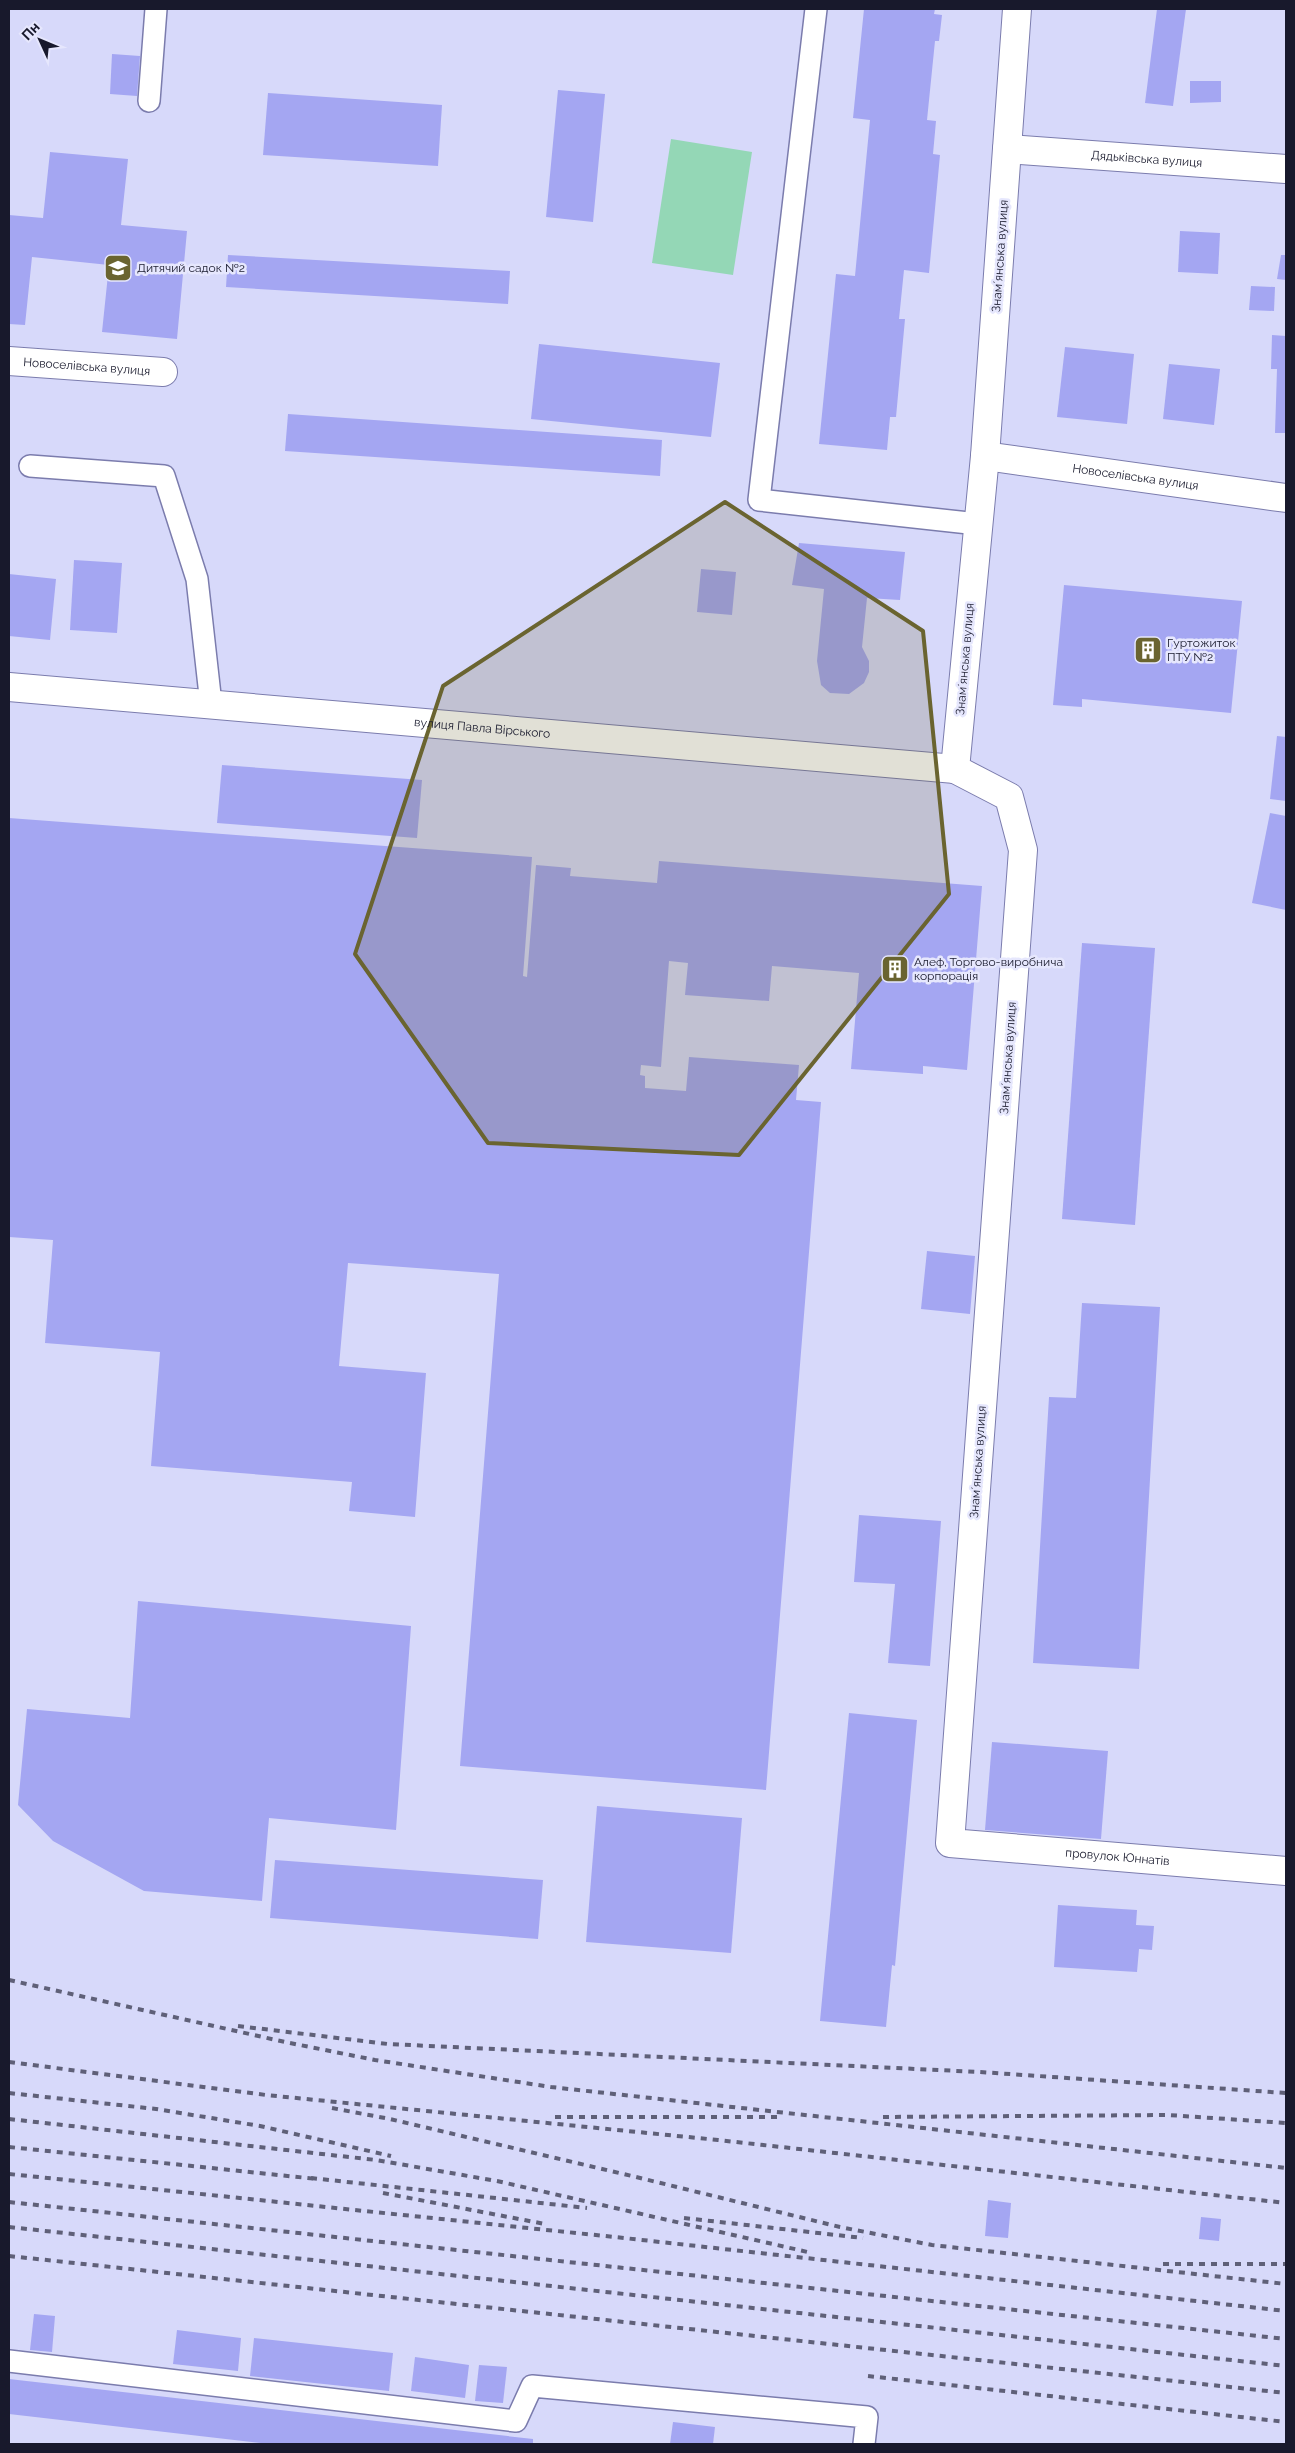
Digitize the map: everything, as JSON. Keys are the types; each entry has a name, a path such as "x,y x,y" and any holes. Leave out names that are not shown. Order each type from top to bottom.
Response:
{"street":[{"name":"Знамʼянська вулиця","path":"950,1843 1023,850 1009,797 955,769 985,456 1017,9"},
{"name":"Дядьківська вулиця","path":"1007,149 1286,169"},
{"name":"Новоселівська вулиця","path":"9,362 163,372"},
{"name":"Новоселівська вулиця","path":"985,456 1286,498"},
{"name":"вулиця Павла Вірського","path":"9,686 955,769"},
{"name":"провулок Юннатів","path":"950,1843 1286,1871"}],"lane":[{"path":"149,101 156,9"},
{"path":"816,9 759,500 978,524"},
{"path":"30,466 164,476 197,579 211,704"},
{"path":"9,2361 516,2421 532,2386 857,2416 867,2417 864,2444"}],"highlighted area":[{"path":"725,502 923,631 949,894 739,1155 488,1143 355,954 443,686"}],"green space":[{"path":"671,139 752,152 733,275 652,263"}],"building":[{"path":"864,9 935,9 934,14 942,15 939,41 935,41 927,120 936,121 933,154 940,155 929,273 904,270 899,319 905,319 896,417 890,417 887,450 819,444 836,274 855,276 870,120 853,118"},
{"path":"1157,9 1186,9 1173,106 1145,103"},
{"path":"112,54 140,56 137,96 110,94"},
{"path":"1190,81 1221,81 1221,102 1190,103"},
{"path":"558,90 605,94 593,222 546,217"},
{"path":"268,93 442,105 438,166 263,155"},
{"path":"50,152 128,159 121,225 187,231 177,339 102,332 109,265 32,257 25,325 9,324 9,215 43,218"},
{"path":"1180,231 1220,233 1218,274 1178,272"},
{"path":"228,255 510,271 508,304 226,287"},
{"path":"1281,255 1286,255 1286,280 1277,279"},
{"path":"1251,286 1275,287 1274,311 1249,310"},
{"path":"1272,335 1286,336 1286,433 1275,433 1277,369 1271,369"},
{"path":"539,344 720,363 711,437 531,419"},
{"path":"1065,347 1134,354 1127,424 1057,417"},
{"path":"1169,364 1220,369 1214,425 1163,419"},
{"path":"288,414 662,440 660,476 285,451"},
{"path":"799,543 905,552 900,600 867,598 862,647 869,661 869,672 864,683 849,694 830,693 821,685 817,661 824,589 792,585"},
{"path":"74,560 122,563 117,633 70,630"},
{"path":"701,569 736,572 732,615 697,612"},
{"path":"9,574 56,579 50,640 9,636"},
{"name":"Гуртожиток ПТУ №2","path":"1064,585 1242,601 1231,713 1082,699 1082,707 1053,705"},
{"path":"1277,736 1286,737 1286,801 1270,799"},
{"path":"222,765 422,780 417,838 217,823"},
{"path":"1270,813 1286,816 1286,910 1252,903"},
{"path":"9,818 532,857 523,976 527,977 536,865 571,868 570,876 657,883 659,861 982,886 967,1070 923,1066 923,1074 851,1069 859,973 772,966 769,1001 685,995 688,963 669,961 661,1067 641,1065 640,1075 645,1076 645,1088 686,1091 689,1057 799,1065 796,1100 821,1102 766,1790 460,1766 499,1274 348,1263 339,1366 426,1373 415,1517 349,1511 352,1482 151,1466 160,1352 45,1343 53,1240 9,1237"},
{"path":"1082,943 1155,948 1135,1225 1062,1219"},
{"path":"927,1251 975,1256 970,1314 921,1309"},
{"path":"1082,1303 1160,1307 1139,1669 1033,1663 1049,1397 1076,1398"},
{"path":"859,1515 941,1521 930,1666 888,1663 895,1584 854,1582"},
{"path":"138,1601 411,1626 396,1830 269,1818 262,1901 144,1891 53,1841 18,1805 27,1709 130,1718"},
{"path":"849,1713 917,1720 895,1966 892,1965 886,2027 820,2021"},
{"path":"992,1742 1108,1751 1101,1839 985,1830"},
{"path":"597,1806 742,1818 731,1953 586,1942"},
{"path":"275,1860 543,1880 538,1939 270,1918"},
{"path":"1058,1905 1137,1910 1136,1925 1154,1926 1152,1950 1139,1949 1137,1972 1054,1967"},
{"path":"988,2200 1011,2203 1008,2238 985,2236"},
{"path":"1201,2217 1221,2219 1219,2241 1199,2239"},
{"path":"34,2314 55,2316 52,2352 30,2350"},
{"path":"177,2330 241,2338 238,2371 173,2364"},
{"path":"254,2338 393,2353 389,2391 250,2376"},
{"path":"415,2357 469,2365 465,2398 411,2391"},
{"path":"479,2365 507,2367 503,2403 475,2401"},
{"path":"9,2379 533,2439 533,2444 270,2444 9,2414"},
{"path":"673,2422 715,2427 713,2444 670,2444"}],"railway":[{"path":"9,1980 285,2042 375,2060 551,2087 1286,2168"},
{"path":"238,2026 388,2044 980,2072 1286,2093"},
{"path":"9,2062 266,2095 718,2140 1286,2203"},
{"path":"9,2093 156,2109 260,2126 391,2156"},
{"path":"332,2108 390,2119 840,2227 932,2245 1286,2284"},
{"path":"883,2117 1168,2115 1286,2123"},
{"path":"555,2117 778,2117"},
{"path":"9,2119 376,2160 497,2181 812,2253"},
{"path":"9,2147 317,2179"},
{"path":"9,2174 624,2238 1286,2311"},
{"path":"311,2178 587,2208"},
{"path":"383,2193 545,2224"},
{"path":"9,2202 1286,2339"},
{"path":"684,2218 863,2238"},
{"path":"9,2227 1286,2366"},
{"path":"9,2256 1286,2393"},
{"path":"1163,2264 1286,2264"},
{"path":"868,2376 1286,2422"}],"place":[{"name":"Дитячий садок №2","path":"118,268"},
{"name":"Гуртожиток ПТУ №2","path":"1148,650"},
{"name":"Алеф, Торгово-виробнича корпорація","path":"895,969"}]}
